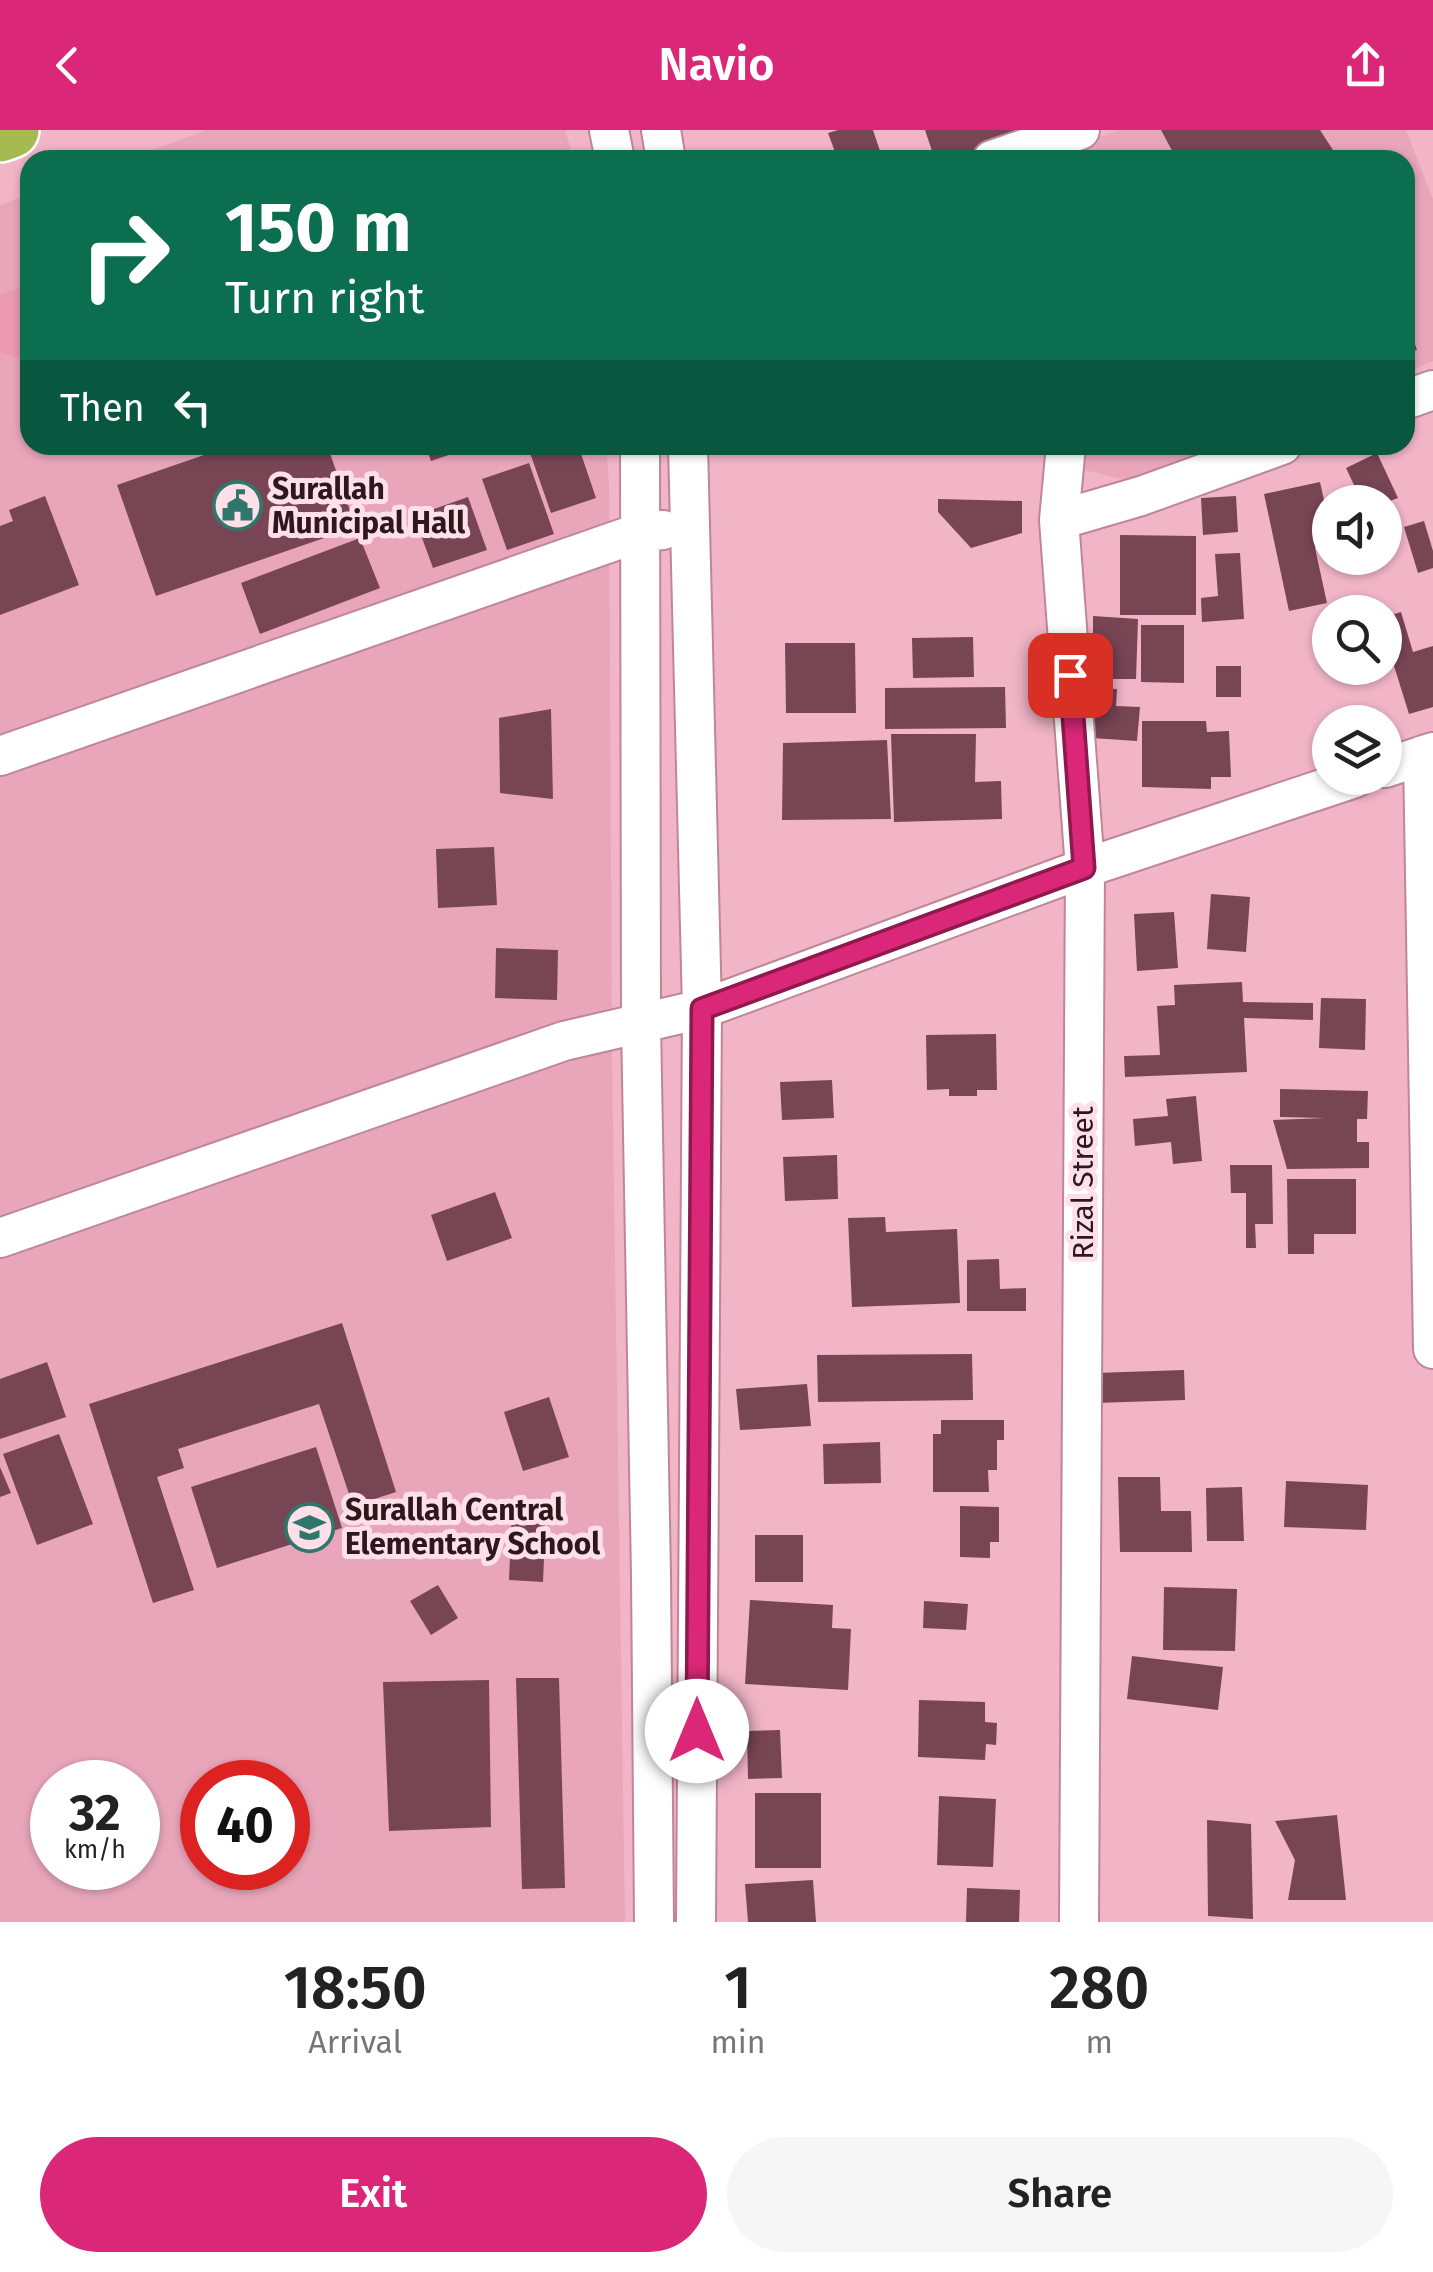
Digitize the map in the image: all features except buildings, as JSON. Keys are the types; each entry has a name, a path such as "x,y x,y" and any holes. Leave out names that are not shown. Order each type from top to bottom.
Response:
{"highway":[{"path":"0,134 10,130"}],"street":[{"path":"1034,150 1059,144"},
{"path":"640,455 641,1022 654,1922"},
{"path":"688,455 702,1009 696,1922"},
{"name":"Rizal Street","path":"1065,455 1059,520 1084,868 1080,1922"},
{"path":"1059,520 1141,496 1254,455"},
{"path":"0,756 641,532 691,528"},
{"path":"1402,762 1428,753 1433,1349"},
{"path":"0,1238 564,1041 702,1009 1084,868 1312,793"},
{"path":"651,1576 698,1578"}],"shaded area":[{"path":"207,130 565,130 571,150 152,150"},
{"path":"1120,130 1406,130 1414,150 1072,150 1072,146"},
{"path":"1415,153 1433,199 1433,361 1415,369"},
{"path":"20,198 20,455 607,455 625,1922 0,1922 0,205"},
{"path":"20,288 20,359 0,352 0,295"},
{"path":"1078,455 1202,455 1136,482 1079,469"}],"place":[{"name":"Surallah Municipal Hall","path":"237,506"},
{"name":"Surallah Central Elementary School","path":"310,1527"}],"route":[{"path":"697,1731 702,1009 1084,868 1070,675"}]}
